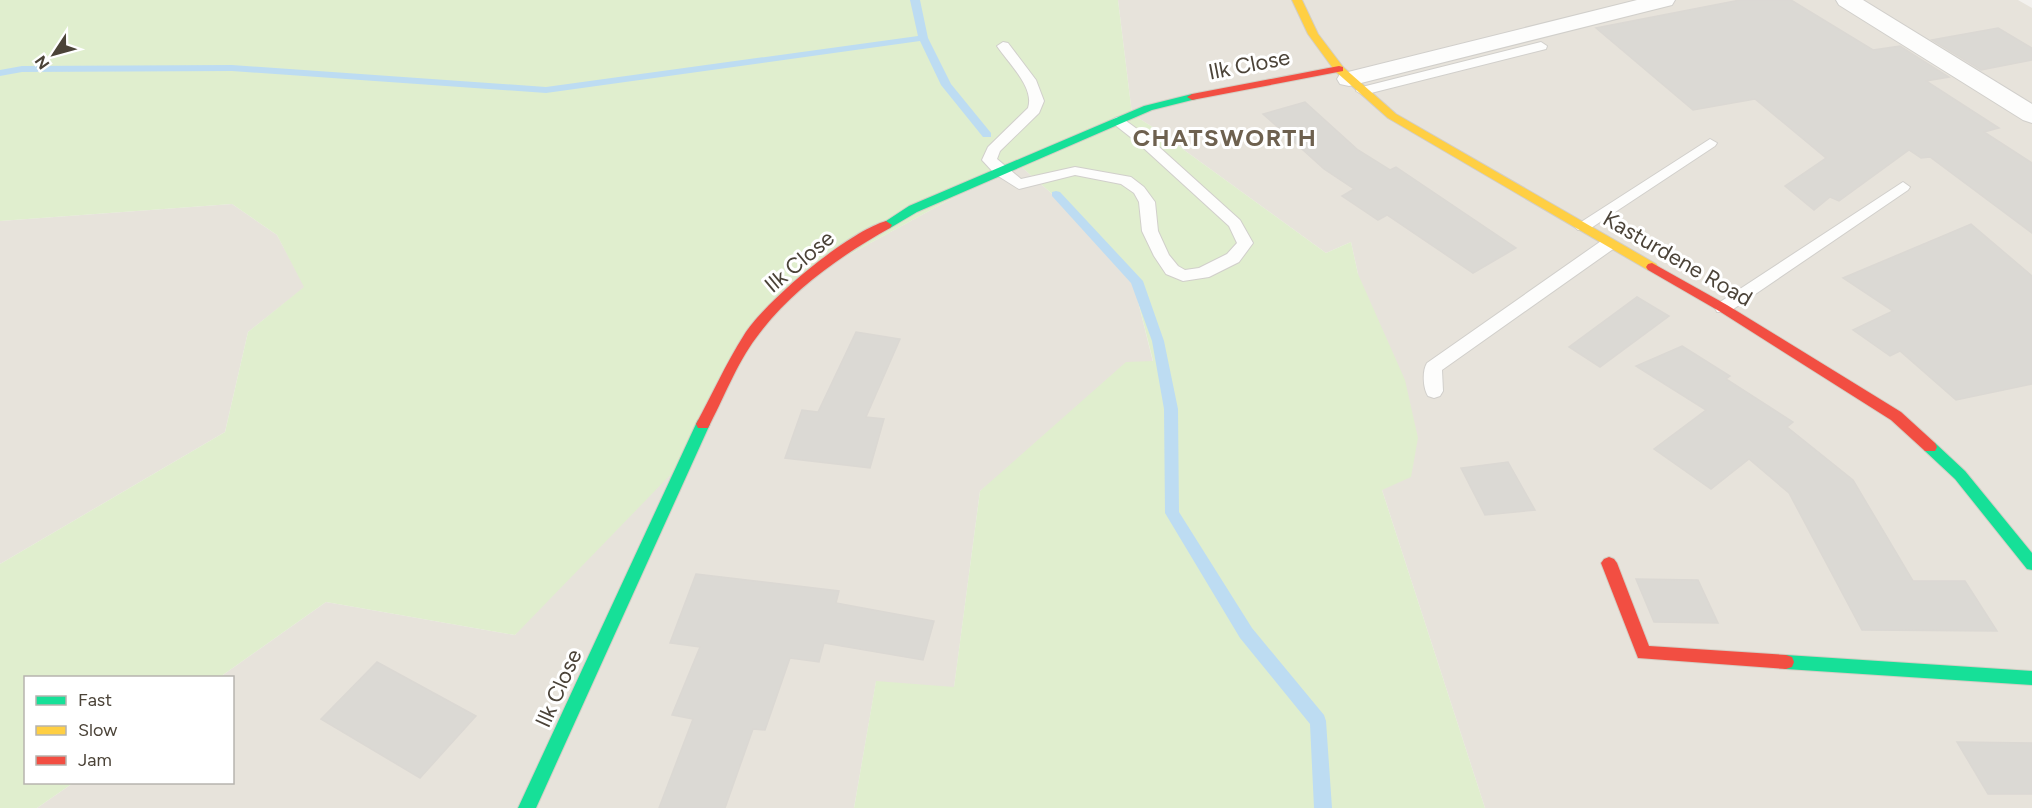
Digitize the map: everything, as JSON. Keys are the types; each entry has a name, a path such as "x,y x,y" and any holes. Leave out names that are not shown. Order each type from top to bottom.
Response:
{"street":[{"name":"Kasturdene Road","path":"1297,0 1313,34 1350,79 1392,116 1723,308 1896,417 1960,475 2032,564"},
{"path":"1350,79 1664,0"},
{"path":"1846,0 2032,115"},
{"name":"Ilk Close","path":"527,808 684,463 750,336 788,292 847,247 913,209 1148,108 1208,93 1350,79"},
{"path":"1609,563 1644,653 2032,678"}],"lane":[{"path":"1003,46 1029,80 1037,101 1034,110 993,150 989,160 1000,171 1019,184 1075,171 1126,180 1139,190 1148,202 1150,231 1162,256 1172,270 1183,276 1203,273 1233,258 1245,243 1235,223 1143,140 1117,121"},
{"path":"1350,79 1541,46"},
{"path":"1582,227 1710,143"},
{"path":"1723,308 1903,187"},
{"path":"1434,391 1433,367 1610,243"}],"shaded area":[{"path":"1118,0 2018,0 2032,8 2032,808 1485,808 1382,490 1358,274 1351,242 1326,253 1132,114"},
{"path":"1017,163 1050,192 1133,281 1153,362 980,491 954,688 876,682 854,808 37,808 72,784 234,784 234,676 221,676 326,602 515,635 786,289"},
{"path":"232,204 277,235 305,287 248,332 225,432 0,564 0,221"}],"green space":[{"path":"0,0 1118,0 1132,114 1326,253 1351,242 1358,274 1405,380 1418,438 1411,477 1382,490 1485,808 854,808 876,681 954,687 980,491 1126,362 1153,361 1133,281 1050,192 1017,163 786,289 679,466 515,635 326,602 221,676 24,676 24,784 72,784 37,808 0,808 0,564 225,432 248,332 304,287 277,235 232,204 0,221"}],"building":[{"path":"1740,0 1791,0 1873,50 1900,46 1949,77 1926,81 1999,128 1984,132 2032,163 2032,233 1930,157 1921,158 1909,150 1839,201 1830,197 1814,210 1785,186 1826,158 1755,99 1693,110 1596,28"},
{"path":"1998,28 2032,48 2032,60 1981,70 1932,40"},
{"path":"1305,102 1358,150 1390,170 1396,167 1516,248 1473,273 1387,215 1378,220 1342,196 1354,189 1324,169 1263,114"},
{"path":"1971,224 2032,276 2032,384 1956,400 1900,351 1890,356 1853,330 1893,311 1843,278"},
{"path":"1637,297 1669,316 1600,367 1569,347"},
{"path":"856,332 900,339 866,417 884,419 870,468 785,458 802,410 818,412"},
{"path":"1682,346 1730,376 1726,379 1793,422 1787,427 1853,480 1913,581 1965,581 1997,631 1862,630 1789,493 1749,459 1711,489 1654,449 1706,410 1636,366"},
{"path":"1508,462 1535,510 1485,515 1461,468"},
{"path":"696,574 839,591 836,603 934,621 923,660 824,643 819,662 790,658 765,730 753,729 725,808 659,808 693,719 672,715 700,647 670,643"},
{"path":"1636,579 1698,580 1718,623 1654,622"},
{"path":"377,662 476,716 420,778 321,719"},
{"path":"1957,742 2032,743 2032,794 1988,794"}],"waterway":[{"path":"915,0 923,38"},
{"path":"0,73 22,69 232,68 546,90 923,38"},
{"path":"923,38 946,85 987,135"},
{"path":"1056,194 1137,281 1158,341 1171,409 1172,513 1246,633 1318,721 1323,808"}],"traffic: fast":[{"path":"886,225 913,209 1148,108 1192,97"},
{"path":"527,808 703,424"},
{"path":"1930,447 1960,475 2032,564"},
{"path":"1786,662 2032,678"}],"traffic: slow":[{"path":"1297,0 1313,34 1339,69 1392,116 1652,267"}],"traffic: jam":[{"path":"1192,97 1339,69"},
{"path":"703,424 750,336 788,293 847,247 886,225"},
{"path":"1652,267 1723,308 1896,416 1930,447"},
{"path":"1609,563 1644,653 1786,662"}],"district":[{"name":"CHATSWORTH","path":"1225,138"}]}
